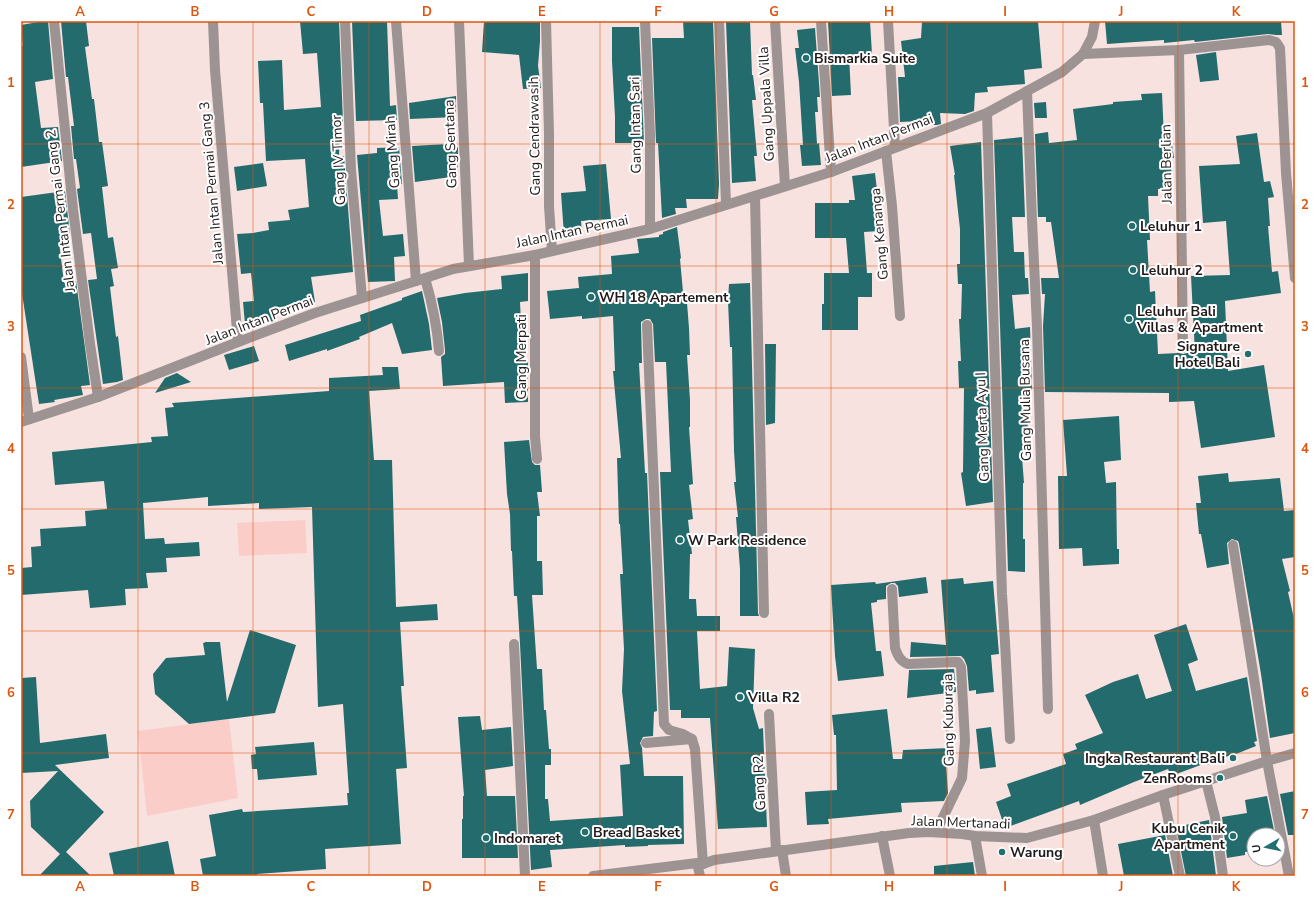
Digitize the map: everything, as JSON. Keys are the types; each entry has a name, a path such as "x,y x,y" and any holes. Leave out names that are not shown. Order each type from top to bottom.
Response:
{"street":[{"name":"Jalan Intan Permai Gang 2","path":"54,21 73,209 98,397"},
{"name":"Jalan Intan Permai Gang 3","path":"213,21 216,78 238,342"},
{"name":"Gang IV Timor","path":"345,21 351,170 362,298"},
{"name":"Gang Mirah","path":"396,21 420,280 432,303 438,334 439,351"},
{"name":"Gang Sentana","path":"459,21 469,266"},
{"name":"Gang Cendrawasih","path":"546,21 549,206 552,251"},
{"name":"Gang Intan Sari","path":"645,21 650,134 650,229"},
{"path":"719,21 726,204"},
{"name":"Gang Uppala Villa","path":"775,21 785,186"},
{"path":"821,21 831,172"},
{"name":"Gang Kenanga","path":"888,21 892,206 900,316"},
{"name":"Jalan Intan Permai","path":"25,420 98,397 314,313 453,269 535,255 650,229 831,172 987,113 1028,92 1062,72 1083,54 1092,37 1095,21"},
{"path":"1083,54 1178,50 1269,40 1278,44 1280,48 1282,71 1286,173 1295,278"},
{"name":"Jalan Berlian","path":"1178,50 1183,348"},
{"name":"Gang Mulia Busana","path":"1028,92 1037,327 1048,709"},
{"name":"Gang Merta Ayu I","path":"987,113 1002,594 1010,739"},
{"path":"754,196 764,613"},
{"name":"Gang Merpati","path":"535,255 536,459"},
{"path":"647,325 664,724 669,730 692,739 695,749 700,876"},
{"path":"21,357 25,420"},
{"path":"1233,545 1268,761 1289,876"},
{"name":"Gang Kuburaja","path":"892,589 895,648 902,661 908,664 958,662 961,667 965,741 962,778 936,832"},
{"path":"514,644 525,876"},
{"name":"Gang R2","path":"769,714 779,851 786,876"},
{"path":"646,743 692,739"},
{"name":"Jalan Mertanadi","path":"593,876 700,864 714,860 909,833 936,832 975,836 1027,838 1094,820 1163,795 1295,753"},
{"path":"1206,781 1214,817 1223,876"},
{"path":"1163,795 1180,876"},
{"path":"1094,820 1103,876"},
{"path":"882,836 890,876"},
{"path":"975,836 982,876"}],"shaded area":[{"path":"305,520 307,553 239,556 237,523"},
{"path":"229,719 238,798 147,816 138,731"}],"building":[{"path":"48,21 53,79 35,82 41,128 58,127 62,161 21,167 21,46 23,46 21,25"},
{"path":"61,21 86,21 89,46 85,47 92,99 94,99 99,142 102,142 108,186 102,187 108,238 113,237 118,268 111,269 114,286 110,287 123,380 103,384 88,280 97,279 91,233 83,234 77,189 80,188 76,159 74,159 71,126 74,126 68,77 66,77"},
{"path":"300,21 339,21 343,122 340,122 339,157 344,156 353,272 311,277 315,302 274,308 275,321 245,324 243,302 254,301 251,273 241,274 237,234 269,230 268,222 290,220 288,210 309,207 305,159 266,161 263,103 260,103 258,61 282,60 284,110 321,107 317,53 303,54"},
{"path":"352,21 387,21 390,106 396,105 397,120 356,121"},
{"path":"484,21 540,21 538,66 541,88 523,89 519,55 482,52"},
{"path":"683,21 713,21 719,184 718,199 686,199 687,208 675,208 676,214 662,218 658,143 656,143 652,38 684,38"},
{"path":"726,21 750,21 752,75 756,100 752,100 757,156 754,156 756,181 732,183"},
{"path":"828,21 870,21 872,54 849,55 851,95 832,96"},
{"path":"922,21 1038,21 1042,68 1024,70 1025,84 987,87 988,92 975,93 974,111 965,114 940,113 941,124 921,125 921,121 900,122 898,77 905,77 901,41 921,38"},
{"path":"1105,21 1281,21 1282,35 1268,34 1195,42 1194,40 1164,43 1164,40 1107,44"},
{"path":"612,27 639,27 644,143 615,143"},
{"path":"815,28 820,97 817,97 818,112 815,112 817,144 819,143 821,165 802,166 800,145 803,145 795,48 799,48 797,30"},
{"path":"1216,52 1219,80 1200,82 1196,55"},
{"path":"1162,93 1164,138 1171,138 1174,158 1170,158 1173,188 1158,189 1158,196 1148,196 1150,240 1147,240 1150,292 1155,291 1158,354 1195,353 1191,276 1230,275 1226,221 1203,223 1199,166 1240,164 1236,136 1257,133 1264,182 1270,181 1274,197 1268,198 1270,226 1268,226 1272,272 1278,271 1281,293 1225,301 1228,371 1264,365 1275,437 1201,448 1194,401 1169,402 1169,393 1045,392 1043,326 1045,294 1042,294 1041,278 1059,278 1051,222 1046,222 1046,217 1038,217 1035,134 1048,132 1049,143 1077,140 1073,109 1113,104 1113,102 1142,100 1141,94"},
{"path":"456,96 456,117 410,119 409,103"},
{"path":"1046,102 1047,118 1035,118 1034,103"},
{"path":"1022,137 1025,217 1012,217 1014,252 1024,252 1025,278 1028,278 1029,294 1012,295 1015,329 1030,327 1032,391 1027,391 1027,457 1022,457 1024,483 1023,539 1025,539 1025,572 1008,571 994,140"},
{"path":"981,142 993,502 966,506 961,473 963,472 964,388 959,388 958,361 961,361 959,319 961,319 962,284 958,284 957,264 960,264 960,229 955,175 950,146"},
{"path":"448,144 448,149 458,147 458,176 415,182 412,146"},
{"path":"399,147 402,184 397,185 398,199 379,200 383,236 403,234 405,256 394,257 395,281 368,282 357,155 377,153 377,148"},
{"path":"263,163 267,186 237,191 234,167"},
{"path":"606,164 611,219 581,221 582,234 564,235 561,193 586,191 583,166"},
{"path":"875,173 878,199 879,231 864,232 867,273 872,273 872,297 858,297 858,330 822,330 824,273 849,273 846,238 815,238 815,203 849,203 849,200 855,200 852,176"},
{"path":"65,191 70,235 60,236 61,242 59,242 64,283 76,281 90,385 81,386 83,395 54,400 55,402 39,404 21,287 21,197"},
{"path":"677,227 684,303 687,303 690,355 687,355 690,400 689,427 693,484 689,485 693,519 688,520 692,554 690,554 689,599 696,599 697,616 720,616 720,631 697,631 700,689 727,686 729,647 755,649 753,708 759,729 763,728 767,827 718,829 710,718 681,718 681,710 670,710 660,472 671,472 666,362 655,362 653,324 650,319 646,319 641,322 642,363 639,363 645,473 647,473 657,711 654,712 653,736 643,737 640,743 642,748 644,776 683,776 684,844 625,847 625,845 550,850 552,867 531,870 517,596 514,596 510,514 507,494 504,442 529,440 532,462 535,465 540,465 542,492 537,492 540,516 537,516 537,561 542,561 543,595 532,595 537,669 542,669 544,710 546,710 549,749 551,749 551,765 545,765 545,799 548,799 550,821 623,816 620,765 630,764 622,691 624,649 620,574 623,574 619,524 617,458 621,458 613,371 615,371 613,316 582,319 582,316 550,319 547,291 579,288 578,277 612,274 611,256 639,253 637,239 659,237 659,235 663,234 663,232"},
{"path":"528,273 528,301 520,302 523,363 528,362 528,402 505,403 504,382 443,386 441,357 445,354 445,350 442,322 437,298 502,289 501,276"},
{"path":"750,283 759,616 740,616 740,569 736,517 738,517 734,482 736,482 732,347 730,347 728,301 729,284"},
{"path":"422,291 429,324 432,350 402,354 392,323 359,337 360,339 327,351 327,349 289,361 285,345 361,321 360,315"},
{"path":"765,344 776,344 775,423 766,425"},
{"path":"254,346 259,361 229,370 224,355"},
{"path":"382,367 398,367 400,389 369,391 374,460 392,460 396,607 437,604 438,620 400,622 404,686 401,686 407,768 396,769 401,844 325,849 326,869 257,874 257,876 203,876 200,859 216,856 209,815 242,809 243,812 348,805 347,793 349,793 343,704 318,707 312,507 259,509 259,503 208,506 208,497 143,503 145,539 164,538 165,544 199,542 200,556 166,558 167,572 146,573 148,588 125,589 126,605 90,608 88,590 21,595 21,568 32,567 31,547 41,546 40,529 86,526 85,511 107,509 104,481 55,485 52,452 152,442 151,437 168,436 165,408 174,407 172,403 329,391 329,378 383,375"},
{"path":"177,373 191,382 155,393 165,378"},
{"path":"1119,416 1121,460 1104,462 1106,483 1116,482 1117,549 1119,549 1119,564 1083,566 1082,548 1059,549 1058,476 1067,476 1063,420"},
{"path":"1228,473 1229,482 1280,478 1284,511 1295,510 1295,557 1282,559 1290,591 1288,592 1295,623 1295,733 1270,738 1261,674 1238,541 1232,539 1227,543 1229,564 1207,568 1201,534 1199,534 1196,503 1201,503 1198,476"},
{"path":"926,577 928,593 899,597 898,586 895,583 891,583 886,586 886,599 877,600 877,602 871,603 876,651 881,651 884,676 838,681 831,585 875,582 876,584"},
{"path":"963,578 964,584 993,581 999,654 991,655 994,692 976,694 976,690 969,691 967,666 961,656 910,657 911,642 946,645 941,580"},
{"path":"1186,624 1198,660 1188,664 1196,691 1247,677 1257,741 1254,742 1256,746 1207,765 1206,763 1171,776 1168,769 1080,805 1079,801 1005,828 996,802 1011,796 1007,784 1066,764 1063,754 1077,749 1075,744 1103,733 1085,695 1113,682 1138,674 1146,699 1172,691 1154,635"},
{"path":"250,630 296,645 275,713 189,724 155,694 153,674 166,658 205,655 204,642 220,642 227,702"},
{"path":"954,669 956,692 907,698 909,670"},
{"path":"36,677 40,743 106,734 109,758 55,765 104,812 66,852 91,876 39,876 60,854 31,827 30,801 58,771 21,773 21,678"},
{"path":"887,709 893,759 902,759 903,750 949,748 949,764 946,764 948,793 944,801 901,803 902,812 828,819 829,824 807,825 805,792 837,790 836,735 834,735 832,715"},
{"path":"480,716 482,730 511,727 513,766 485,770 487,796 515,796 518,858 462,858 462,819 464,796 458,717"},
{"path":"991,727 996,767 980,769 976,729"},
{"path":"314,742 317,775 258,780 257,769 252,769 251,755 256,754 255,747"},
{"path":"1295,791 1295,835 1288,835 1280,794"},
{"path":"1267,796 1273,827 1246,827 1245,855 1227,858 1222,817 1247,813 1245,800"},
{"path":"1209,820 1216,876 1186,876 1176,827"},
{"path":"1165,835 1173,876 1124,876 1118,844"},
{"path":"168,841 175,876 114,876 109,853"},
{"path":"973,862 975,876 934,876 934,866"}],"place":[{"name":"Bismarkia Suite","path":"806,58"},
{"name":"Leluhur 1","path":"1132,226"},
{"name":"Leluhur 2","path":"1133,270"},
{"name":"WH 18 Apartement","path":"591,297"},
{"name":"Leluhur Bali Villas & Apartment","path":"1129,319"},
{"name":"Signature Hotel Bali","path":"1248,354"},
{"name":"W Park Residence","path":"680,540"},
{"name":"Villa R2","path":"740,697"},
{"name":"Ingka Restaurant Bali","path":"1233,758"},
{"name":"ZenRooms","path":"1220,778"},
{"name":"Bread Basket","path":"585,832"},
{"name":"Kubu Cenik Apartment","path":"1233,836"},
{"name":"Indomaret","path":"486,838"},
{"name":"Warung","path":"1002,852"}]}
